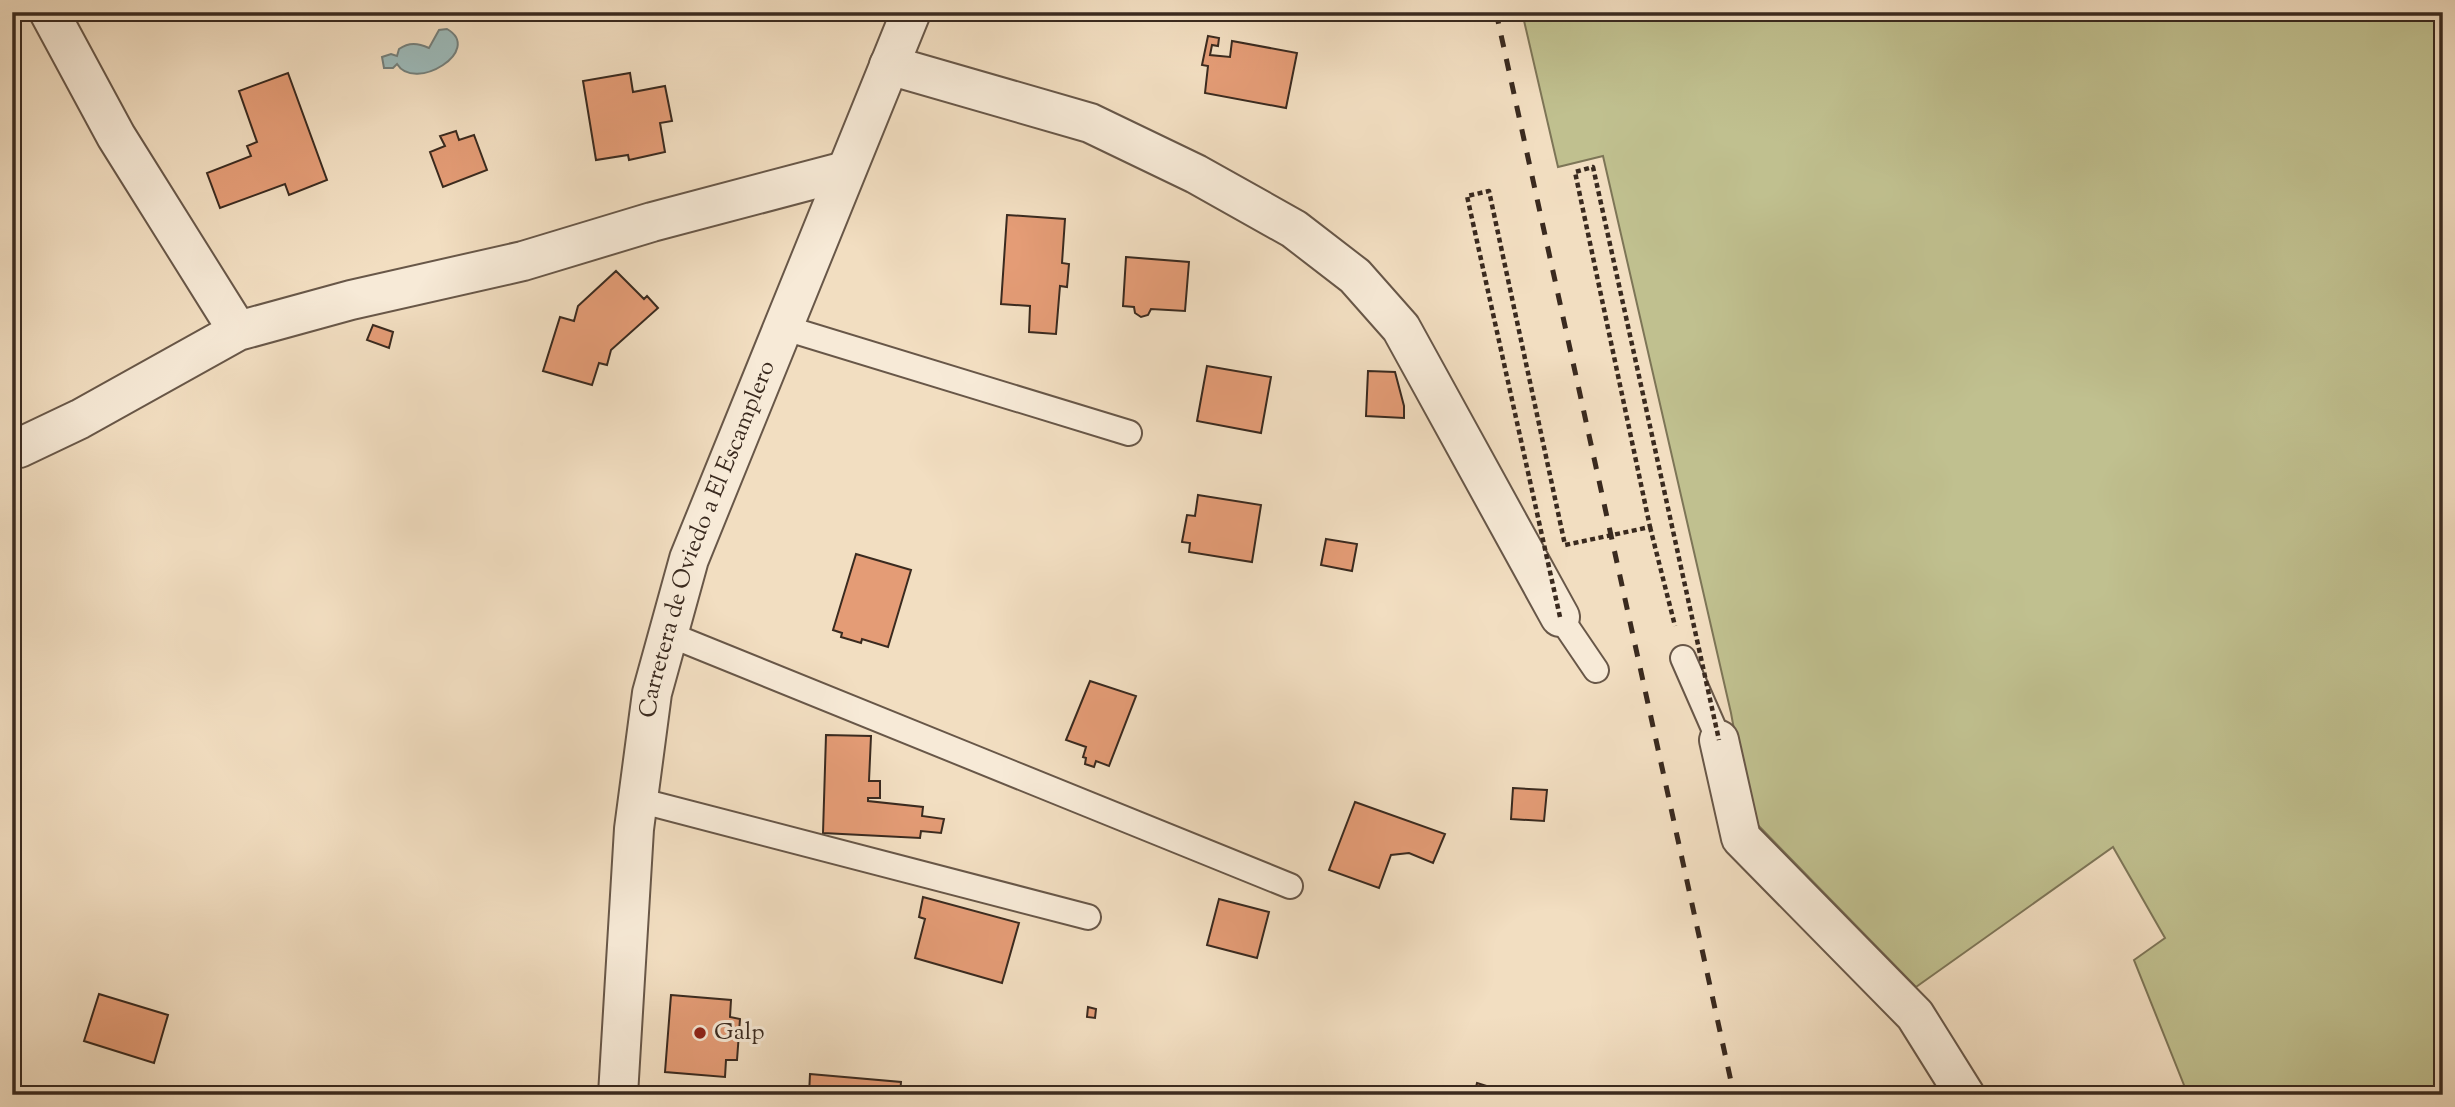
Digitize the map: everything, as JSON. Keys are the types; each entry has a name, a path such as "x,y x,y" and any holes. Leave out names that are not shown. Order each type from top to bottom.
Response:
{"street":[{"path":"49,12 116,136 238,331"},
{"name":"Carretera de Oviedo a El Escamplero","path":"618,1095 638,800 652,693 689,559 911,12"},
{"path":"888,65 1090,122 1196,174 1294,229 1355,276 1401,328 1560,617"},
{"path":"12,448 19,448 80,419 238,331 351,300 523,261 652,222 845,171"},
{"path":"1719,740 1741,838 1914,1015 1965,1095"}],"lane":[{"path":"782,327 1129,433"},
{"path":"1560,617 1596,670"},
{"path":"668,634 1290,886"},
{"path":"1683,658 1719,740"},
{"path":"638,800 1088,917"}],"path":[{"path":"1683,658 1650,527 1575,172 1593,167 1719,740"},
{"path":"1560,617 1467,196 1489,191 1565,545 1650,527"}],"green space":[{"path":"1522,12 2443,12 2443,1095 2188,1095 2134,960 2165,938 2113,847 1916,987 1750,817 1731,713 1603,156 1558,167"}],"water":[{"path":"447,29 456,38 457,47 452,57 443,65 418,74 406,72 397,64 393,68 384,68 382,57 391,54 397,56 399,49 410,44 429,48 439,30"}],"building":[{"path":"1208,36 1219,38 1218,46 1212,45 1210,55 1230,57 1232,41 1297,53 1286,108 1205,93 1208,66 1202,65"},
{"path":"288,73 327,180 289,195 285,184 220,208 207,173 251,156 247,146 257,142 239,91"},
{"path":"630,73 633,92 665,86 672,121 660,123 665,152 629,160 628,155 596,160 583,81"},
{"path":"456,131 459,140 474,135 487,170 443,187 430,152 445,146 440,136"},
{"path":"1007,215 1065,219 1062,263 1069,264 1067,287 1060,286 1056,334 1029,332 1030,306 1001,304"},
{"path":"1126,257 1189,262 1185,311 1151,309 1148,315 1141,317 1135,313 1134,307 1123,306"},
{"path":"616,271 644,299 647,296 658,308 611,350 607,365 599,363 592,385 543,371 560,317 574,321 578,306"},
{"path":"373,325 393,332 389,348 367,340"},
{"path":"1207,366 1271,377 1261,433 1197,421"},
{"path":"1368,371 1395,372 1404,406 1404,418 1366,416"},
{"path":"1198,495 1261,505 1252,562 1189,552 1190,543 1182,542 1187,515 1195,516"},
{"path":"1326,539 1357,544 1352,571 1321,565"},
{"path":"856,554 911,570 888,647 862,639 861,643 841,637 842,633 833,630"},
{"path":"1090,681 1136,696 1109,766 1096,761 1094,767 1085,764 1086,758 1083,757 1086,747 1066,740"},
{"path":"826,735 871,736 869,781 880,781 880,798 868,798 868,801 923,807 922,816 944,819 941,833 921,831 920,838 823,833"},
{"path":"1513,788 1547,790 1544,821 1511,819"},
{"path":"1355,802 1445,834 1433,863 1409,853 1391,855 1379,888 1329,870"},
{"path":"923,897 1019,923 1002,983 915,958 925,919 919,917"},
{"path":"1219,899 1269,912 1257,958 1207,945"},
{"path":"99,994 168,1015 154,1063 84,1041"},
{"path":"671,995 731,1000 730,1017 740,1019 737,1060 726,1060 725,1077 665,1072"},
{"path":"1088,1007 1096,1009 1095,1018 1087,1017"},
{"path":"810,1074 901,1082 900,1095 809,1095"},
{"path":"1477,1083 1512,1094 1512,1095 1474,1095"}],"railway":[{"path":"1496,12 1734,1095"}],"place":[{"name":"Galp","path":"700,1033"}]}
